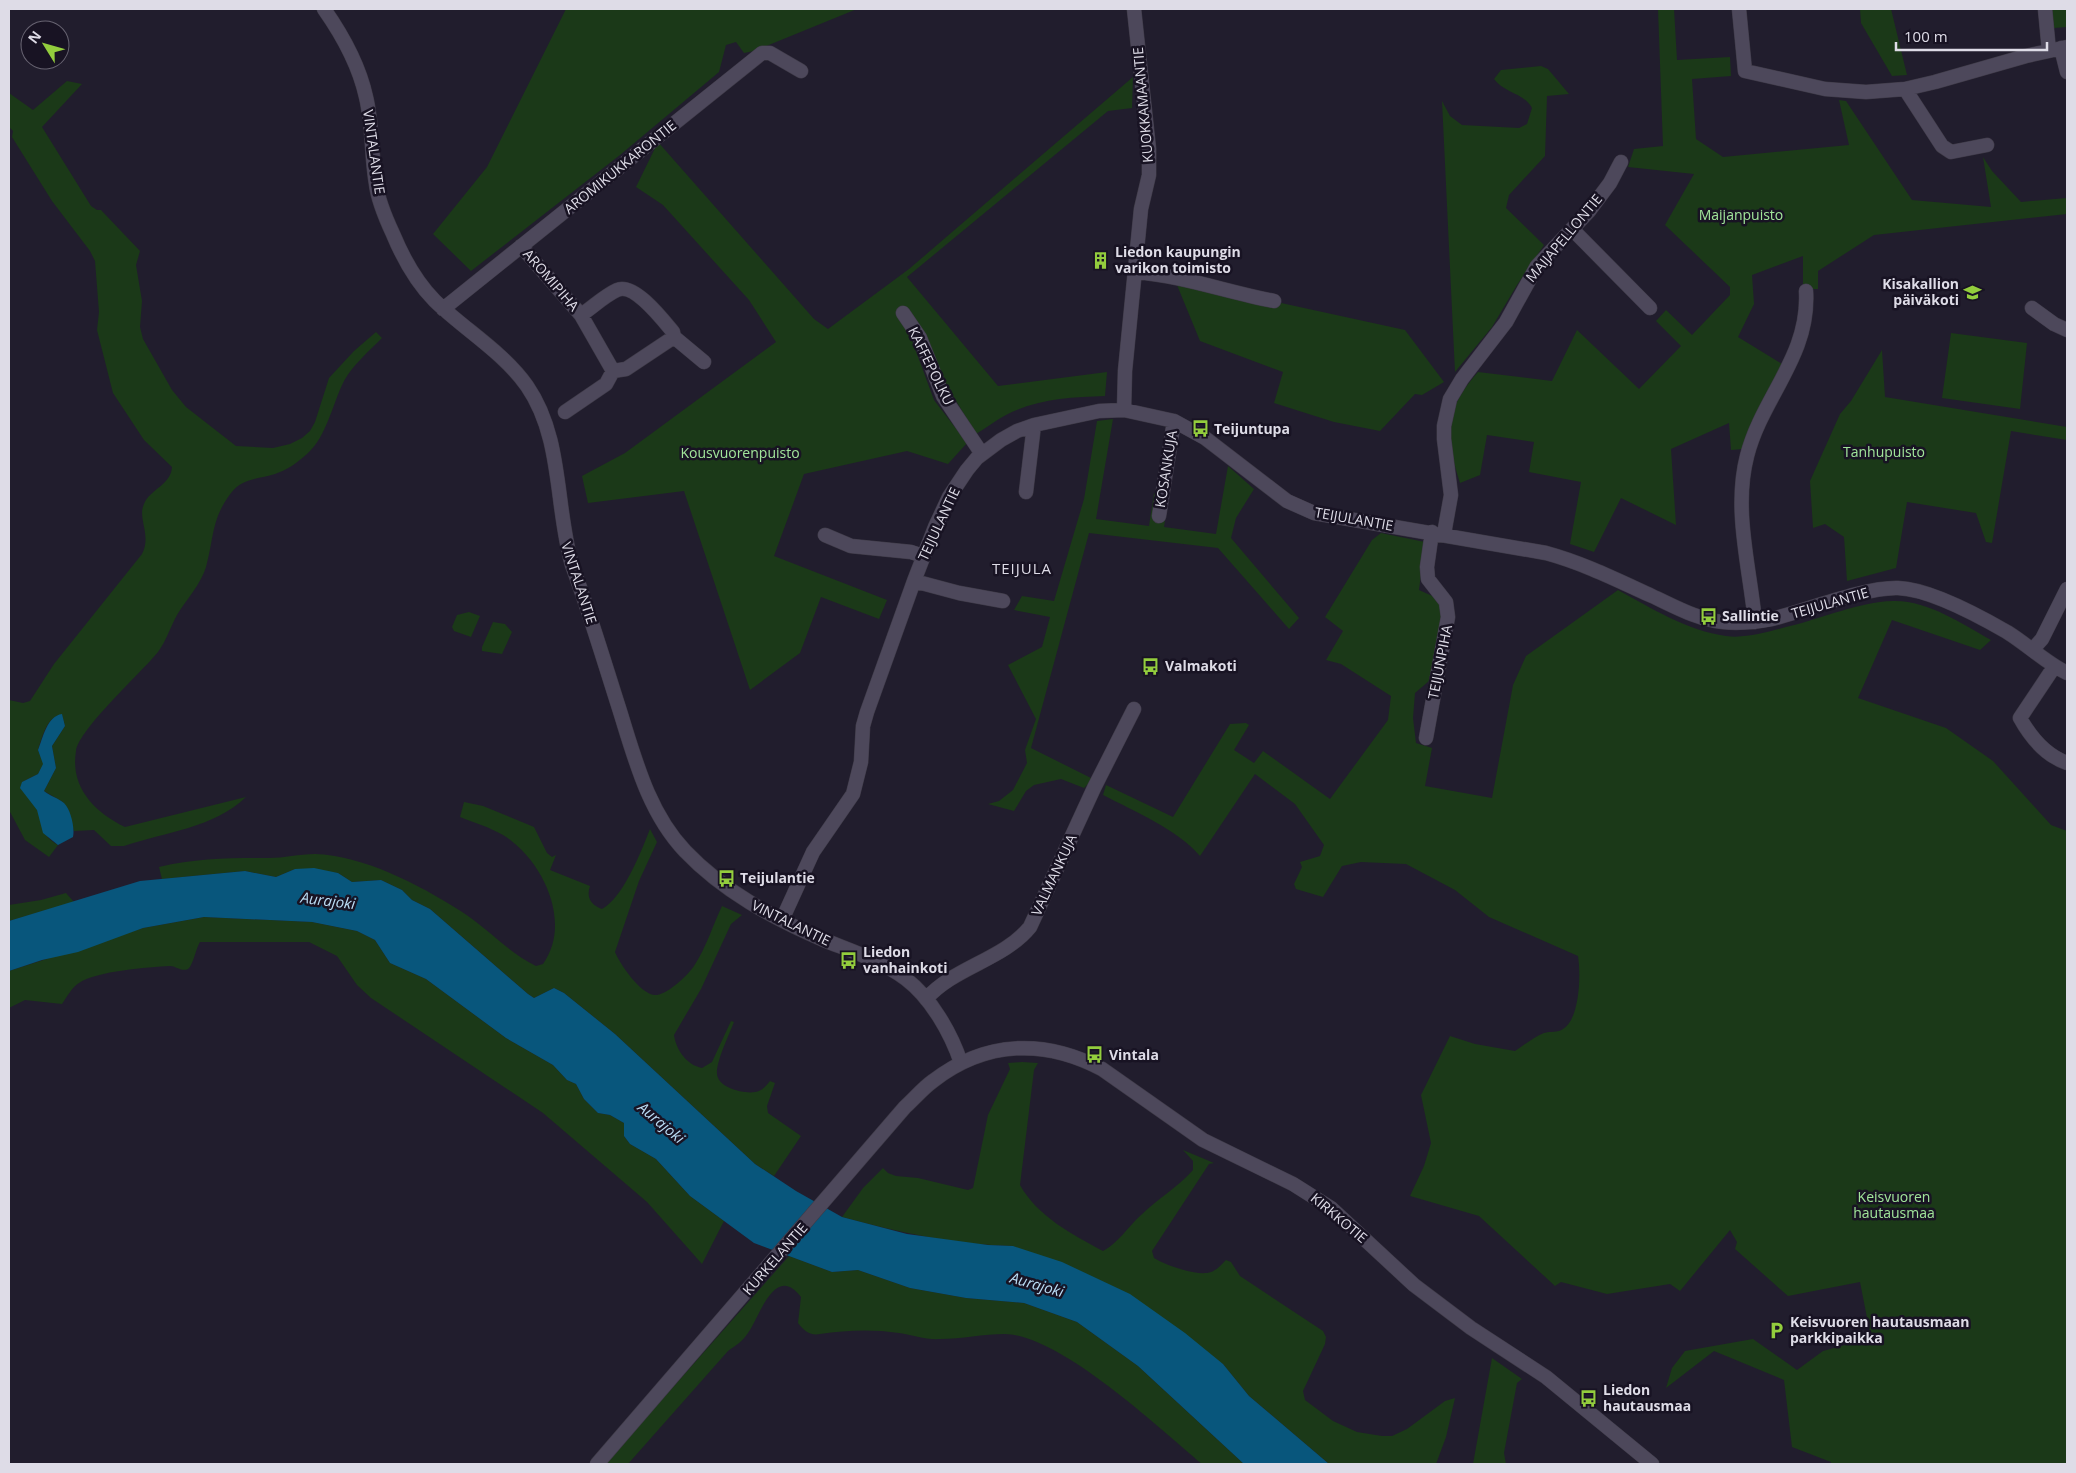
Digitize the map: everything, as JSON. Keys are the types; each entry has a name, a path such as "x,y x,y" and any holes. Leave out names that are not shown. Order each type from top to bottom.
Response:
{"street":[{"name":"VINTALANTIE","path":"324,9 348,47 362,82 369,113 376,186 383,210 411,269 420,284 443,308 515,372 527,387 547,425 552,444 565,539 572,565 639,769 657,812 684,850 731,891 782,920 879,963 906,979 926,999 955,1046 961,1063"},
{"name":"KUOKKAMAANTIE","path":"1124,410 1125,372 1141,208 1149,175 1149,149 1134,9"},
{"path":"1739,9 1745,71 1825,88 1866,92 1905,89 2059,49"},
{"path":"2045,9 2067,72"},
{"name":"AROMIKUKKARONTIE","path":"443,308 762,53 770,53 800,71"},
{"path":"1905,89 1942,146 1951,152 1987,145"},
{"name":"MAIJAPELLONTIE","path":"1438,533 1451,495 1444,439 1444,426 1450,399 1462,379 1506,322 1537,266 1589,211 1610,183 1621,162"},
{"path":"1572,229 1650,308"},
{"name":"AROMIPIHA","path":"521,246 581,315 613,371"},
{"path":"1136,272 1177,276 1244,295 1274,301"},
{"name":"AROMIPIHA","path":"581,315 618,289 625,288 638,294 673,332 674,338 704,362"},
{"path":"1755,622 1742,518 1742,488 1746,458 1759,424 1800,343 1807,310 1806,291"},
{"path":"2032,308 2054,324 2067,330"},
{"name":"KAFFEPOLKU","path":"903,313 920,338 943,396 979,449"},
{"path":"565,412 606,384 613,371 626,369 674,338"},
{"name":"TEIJULANTIE","path":"782,920 813,852 853,794 860,769 867,712 923,556 935,527 957,484 979,449 1034,425 1099,411 1124,410 1174,421 1205,438 1280,496 1308,510 1438,533 1571,560 1681,610 1711,620 1737,623 1755,622 1876,590 1901,588 1924,594 1982,618 2033,649 2054,667 2067,673"},
{"name":"KOSANKUJA","path":"1159,516 1174,421"},
{"path":"1026,492 1034,425"},
{"name":"TEIJUNPIHA","path":"1426,738 1448,617 1446,602 1428,578 1427,567 1438,533"},
{"path":"825,535 851,546 911,552 923,556"},
{"path":"914,581 959,594 1003,601"},
{"path":"2033,649 2042,639 2067,589"},
{"path":"2054,667 2020,718 2037,743 2056,758 2067,763"},
{"name":"VALMANKUJA","path":"926,999 946,981 1016,940 1030,927 1094,788 1134,709"},
{"name":"KIRKKOTIE","path":"961,1063 980,1054 1006,1049 1041,1048 1070,1054 1102,1069 1203,1140 1293,1184 1331,1208 1414,1285 1471,1328 1546,1377 1652,1464"},
{"name":"KURKELANTIE","path":"597,1464 905,1107 931,1082 961,1063"}],"green space":[{"path":"566,9 857,9 754,51 744,53 736,42 726,45 719,72 620,155 471,271 433,234 487,167"},
{"name":"Maijanpuisto","path":"1658,9 1674,9 1677,60 1730,57 1731,76 1692,79 1696,139 1723,157 1849,145 1839,100 1846,101 1912,200 1991,207 1983,157 1992,171 2021,202 2067,198 2067,214 1874,235 1818,271 1818,289 1803,289 1803,256 1752,275 1754,304 1738,337 1782,364 1743,449 1731,450 1729,423 1671,449 1676,525 1621,498 1594,552 1570,544 1581,482 1529,472 1534,442 1487,435 1480,475 1460,483 1452,451 1450,424 1458,399 1478,372 1552,381 1577,330 1639,389 1681,346 1656,321 1666,310 1692,335 1730,295 1730,287 1665,225 1694,174 1628,167 1634,149 1663,146"},
{"path":"1860,9 1891,9 1907,75 1892,76 1861,23"},
{"path":"2051,9 2067,9 2067,27 2054,28"},
{"path":"1541,66 1548,69 1569,94 1547,96 1545,156 1509,195 1506,208 1544,245 1492,327 1455,372 1442,101 1450,116 1462,125 1519,128 1527,124 1532,108 1524,99 1498,84 1494,79 1501,70"},
{"name":"Kousvuorenpuisto","path":"1133,77 1132,108 1108,111 907,277 998,386 1107,372 1105,396 1067,398 1029,405 998,419 976,434 946,384 923,330 910,335 934,400 967,443 948,464 907,451 804,474 774,556 887,600 879,619 821,597 800,653 750,690 684,491 588,503 582,476 625,453 776,342 749,300 663,205 636,187 658,142 814,319 828,329 909,269"},
{"path":"67,81 82,84 42,127 91,206 101,210 140,251 136,265 142,301 140,327 143,339 172,390 186,407 236,446 273,448 290,444 302,438 310,431 315,422 329,378 354,351 376,332 382,338 361,358 344,381 320,438 314,447 296,463 284,470 240,484 231,493 216,520 204,573 177,615 161,648 88,729 76,751 75,764 77,776 87,797 103,814 125,827 246,797 219,816 188,828 124,846 111,846 94,830 74,831 68,809 63,802 44,791 56,768 52,746 65,726 62,715 57,716 52,719 46,728 38,750 44,764 38,774 22,782 38,811 48,838 58,845 49,857 25,840 9,810 9,700 23,703 30,701 54,664 142,554 146,540 142,509 151,494 168,478 172,467 144,440 113,393 97,330 99,312 95,261 90,251 52,201 12,137 13,131 9,127 9,93 33,110"},
{"path":"1177,285 1272,301 1405,330 1444,382 1422,395 1415,394 1380,431 1334,422 1274,403 1283,372 1200,341"},
{"path":"1951,333 2027,343 2020,409 1942,398"},
{"name":"Tanhupuisto","path":"1882,350 1885,397 2067,427 2067,440 2011,431 1992,543 1986,542 1976,513 1907,502 1896,568 1847,581 1844,537 1825,524 1813,528 1810,481 1840,414 1851,401"},
{"path":"1113,419 1096,519 1149,526 1154,493 1169,494 1164,527 1216,534 1228,466 1254,489 1236,518 1231,538 1299,618 1289,629 1218,548 1089,533 1031,748 1093,779 1084,788 1061,779 1034,785 1026,791 1014,811 988,804 999,801 1013,790 1027,763 1025,750 1036,719 1008,665 1042,647 1050,617 1014,610 1022,596 1054,601 1084,499 1097,421"},
{"name":"Keisvuoren hautausmaa","path":"1381,533 1425,542 1419,590 1439,599 1443,611 1429,681 1415,693 1413,718 1416,743 1432,748 1425,786 1492,798 1513,685 1526,656 1618,590 1684,624 1726,636 1758,634 1803,623 1854,607 1893,601 1919,604 1932,609 1991,640 1980,650 1892,620 1858,698 1946,728 1993,761 2051,825 2067,831 2067,1464 1831,1464 1831,1462 1792,1447 1784,1380 1714,1351 1666,1388 1672,1368 1685,1351 1753,1339 1797,1370 1823,1351 1871,1338 1860,1282 1788,1296 1735,1249 1737,1242 1730,1230 1680,1291 1670,1284 1607,1294 1561,1282 1555,1286 1479,1216 1410,1196 1424,1166 1431,1143 1421,1095 1450,1036 1475,1044 1515,1051 1546,1032 1563,1029 1569,1024 1576,1006 1579,984 1578,956 1489,917 1455,890 1406,864 1361,862 1342,866 1323,897 1296,889 1294,884 1302,867 1300,862 1320,856 1324,845 1295,804 1255,774 1200,856 1168,829 1103,795 1106,785 1173,817 1230,724 1246,723 1249,725 1234,750 1254,763 1263,751 1330,799 1388,720 1391,696 1341,664 1326,660 1343,631 1325,617 1372,540"},
{"path":"469,612 480,616 471,637 454,631 452,627 457,615"},
{"path":"493,622 505,624 512,632 502,654 482,651"},
{"path":"464,802 483,806 534,827 547,853 552,857 556,855 550,870 590,886 590,900 602,909 610,903 624,885 650,829 657,842 639,881 615,952 632,979 651,994 657,995 667,991 691,970 702,952 722,906 742,915 731,924 701,989 674,1035 677,1046 683,1056 692,1064 702,1068 712,1062 731,1021 734,1022 723,1048 717,1069 718,1079 732,1089 745,1092 760,1091 770,1081 775,1083 767,1106 768,1113 801,1136 774,1176 755,1164 615,1034 564,993 554,988 534,998 430,909 412,900 402,890 381,880 352,882 338,873 295,869 276,877 245,871 162,879 159,867 200,860 275,858 309,854 352,860 390,873 444,900 526,960 536,966 543,964 551,947 555,930 554,911 541,875 530,859 503,835 460,817"},
{"path":"66,893 74,902 9,921 9,905 41,900"},
{"path":"204,917 312,922 357,931 375,940 390,963 426,979 506,1038 553,1065 567,1080 576,1084 584,1099 598,1113 610,1115 624,1123 624,1136 630,1144 656,1159 690,1196 724,1221 702,1264 647,1202 543,1113 371,998 357,985 337,956 309,942 200,942 188,969 183,970 170,966 98,975 76,985 62,1004 25,1000 9,1008 9,971 143,928"},
{"path":"1008,1063 1038,1063 1034,1070 1020,1185 1036,1206 1057,1224 1103,1251 1193,1170 1193,1161 1183,1150 1214,1163 1209,1164 1152,1251 1154,1258 1173,1267 1198,1273 1213,1271 1226,1260 1231,1262 1240,1276 1323,1331 1326,1337 1325,1344 1303,1391 1305,1400 1333,1421 1357,1432 1392,1436 1407,1429 1445,1401 1455,1398 1446,1437 1436,1464 1329,1464 1249,1396 1223,1364 1013,1246 927,1237 842,1217 863,1188 883,1168 888,1173 896,1176 918,1178 968,1190 973,1188 988,1115 1010,1069"},
{"path":"789,1256 832,1272 858,1270 910,1288 966,1298 1024,1303 1077,1322 1138,1366 1244,1464 1202,1464 1108,1386 1053,1350 1027,1338 1005,1334 935,1339 899,1333 869,1331 813,1334 805,1330 798,1323 801,1297 792,1288 783,1286 776,1289 769,1296 744,1338 728,1351 628,1464 605,1464"},
{"path":"1492,1358 1522,1379 1517,1383 1504,1453 1506,1464 1473,1464"}],"water":[{"path":"62,714 65,726 52,746 56,768 44,791 64,803 72,819 73,837 58,845 43,833 37,810 20,788 22,782 38,774 43,764 38,750 44,734 49,723"},
{"name":"Aurajoki","path":"314,868 338,873 352,882 381,880 402,890 412,900 430,909 534,998 554,988 564,993 615,1034 755,1164 796,1191 842,1217 907,1234 988,1245 1013,1246 1062,1262 1130,1294 1185,1333 1223,1364 1249,1396 1329,1464 1244,1464 1138,1366 1077,1322 1024,1303 966,1298 910,1288 858,1270 832,1272 754,1243 690,1196 656,1159 630,1144 624,1136 624,1123 610,1115 598,1113 584,1099 576,1084 567,1080 553,1065 506,1038 426,979 390,963 375,940 357,931 312,922 204,917 143,928 78,952 42,960 9,971 9,921 140,881 245,871 276,877 295,869"}],"place":[{"name":"Liedon kaupungin varikon toimisto","path":"1101,260"},
{"name":"Kisakallion päiväkoti","path":"1973,292"},
{"name":"Teijuntupa","path":"1200,429"},
{"name":"Sallintie","path":"1708,616"},
{"name":"Valmakoti","path":"1151,666"},
{"name":"Teijulantie","path":"726,878"},
{"name":"Liedon vanhainkoti","path":"849,960"},
{"name":"Vintala","path":"1095,1055"},
{"name":"Keisvuoren hautausmaan parkkipaikka","path":"1776,1330"},
{"name":"Liedon hautausmaa","path":"1589,1398"}],"district":[{"name":"TEIJULA","path":"1022,569"}]}
